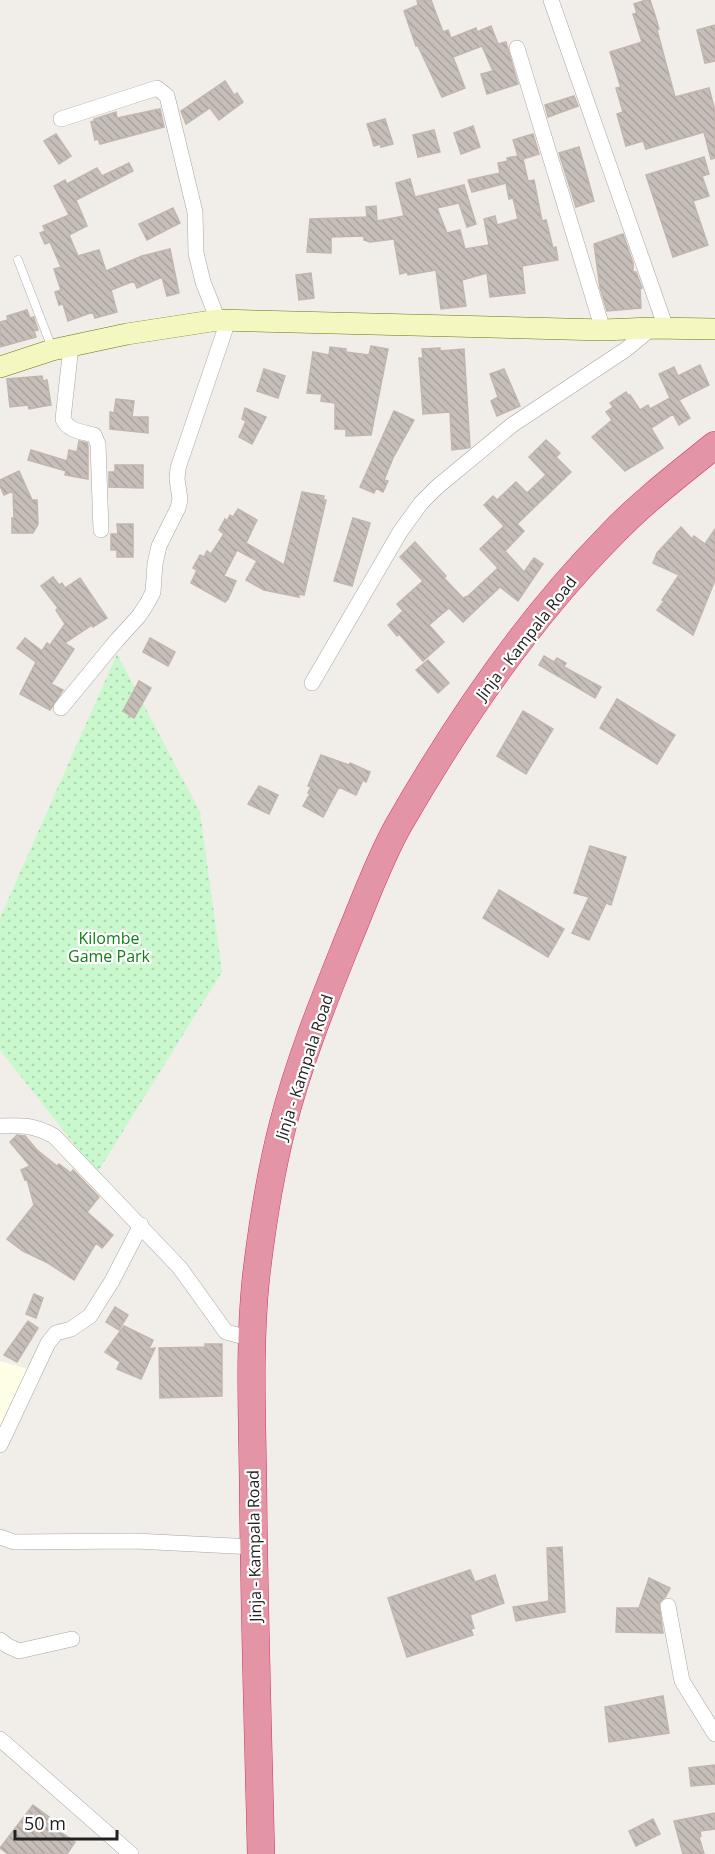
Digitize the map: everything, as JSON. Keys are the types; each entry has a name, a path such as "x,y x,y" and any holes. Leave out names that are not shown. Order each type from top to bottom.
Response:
{"highway":[{"name":"Jinja - Kampala Road","path":"261,1854 252,1339 256,1279 266,1207 283,1123 335,972 370,886 397,828 495,672 554,597 610,536 665,485 715,445"}],"street":[{"path":"551,0 659,328"},
{"path":"517,48 603,330"},
{"path":"61,119 157,88 166,96 195,213 196,253 203,282 223,321 178,468 180,499 178,508 159,546 153,592 139,616 61,708"},
{"path":"0,367 62,348 127,334 223,321 603,330 715,329"},
{"path":"312,683 388,552 421,503 512,425 659,328"},
{"path":"62,348 63,419 65,424 71,428 94,435 98,444 101,530"},
{"path":"0,1126 37,1127 54,1136 180,1268 226,1332 252,1339"},
{"path":"0,1445 48,1343 56,1333 71,1329 90,1316 112,1281 141,1225"},
{"path":"0,1537 14,1542 135,1542 254,1547"},
{"path":"668,1606 682,1681 715,1734"},
{"path":"0,1641 13,1650 19,1651 72,1640"},
{"path":"0,1739 131,1854"}],"lane":[{"path":"18,260 62,348"}],"shaded area":[{"path":"0,1361 28,1369 0,1432"}],"green space":[{"name":"Kilombe Game Park","path":"117,654 200,812 222,972 97,1173 0,1050 0,918"}],"building":[{"path":"417,0 431,0 443,32 448,30 451,38 476,28 477,32 491,26 498,44 506,42 518,84 487,94 481,74 493,71 482,46 453,57 465,88 442,97 416,46 404,11 418,5"},
{"path":"650,0 655,15 675,97 709,88 715,111 715,158 711,159 704,132 646,149 643,141 626,146 617,114 623,112 616,88 621,87 610,52 642,42 633,14 637,13 634,4"},
{"path":"715,25 715,61 705,63 697,30"},
{"path":"225,81 234,95 237,93 243,102 219,120 210,108 186,124 181,111"},
{"path":"574,96 578,106 548,117 545,105"},
{"path":"160,109 164,127 100,144 98,139 95,140 91,122 94,119 116,112 117,118"},
{"path":"385,119 393,144 374,146 367,124"},
{"path":"473,126 480,147 461,154 454,133"},
{"path":"434,130 440,152 418,157 413,135"},
{"path":"56,134 71,156 59,164 44,141"},
{"path":"533,134 539,154 523,159 528,181 534,180 542,221 546,220 553,248 556,247 558,260 522,266 525,293 490,297 487,273 462,280 466,306 441,309 436,270 408,275 407,272 400,274 394,239 370,242 364,240 364,236 331,237 331,253 307,252 310,219 367,217 366,207 376,206 377,221 404,216 396,183 410,179 415,197 464,185 476,224 467,227 459,203 437,208 447,233 460,230 465,249 489,245 484,219 495,216 497,225 518,219 513,198 509,199 506,183 472,192 468,180 500,173 498,163 518,156 513,140"},
{"path":"579,147 594,201 576,207 559,153"},
{"path":"704,157 709,174 702,176 709,196 693,201 708,245 673,257 646,175"},
{"path":"129,163 133,171 76,200 87,226 69,235 78,256 99,250 106,271 142,256 170,249 179,293 167,296 162,277 137,288 134,281 111,290 117,312 95,318 93,312 68,321 63,304 59,305 55,292 61,290 54,269 61,267 50,242 45,244 40,233 45,231 43,226 69,215 54,186 65,180 67,184 97,168 102,176"},
{"path":"173,208 180,223 147,240 139,224"},
{"path":"623,234 633,263 633,272 636,272 642,288 640,289 641,308 607,311 600,288 594,244"},
{"path":"311,273 314,298 299,300 296,275"},
{"path":"27,310 30,318 34,317 38,330 34,331 36,337 0,347 0,322 8,320 7,316"},
{"path":"371,346 388,349 371,435 346,436 346,429 335,429 335,403 321,401 322,394 307,393 313,352 329,355 330,347 369,355"},
{"path":"440,348 440,351 464,349 470,447 468,448 452,450 450,412 423,414 419,358 423,358 422,349"},
{"path":"700,365 709,385 679,400 690,418 679,425 673,414 651,428 663,448 625,471 592,437 612,420 606,412 613,407 610,403 626,392 640,410 648,405 650,409 670,398 659,374 674,367 678,376"},
{"path":"264,369 285,376 278,398 257,391"},
{"path":"504,369 520,406 497,416 491,401 498,397 490,374"},
{"path":"42,376 43,381 47,380 51,405 29,409 28,405 10,407 7,379"},
{"path":"116,399 134,401 132,417 148,417 148,433 110,429 110,412 114,413"},
{"path":"245,408 266,417 252,444 239,437 246,421 242,419"},
{"path":"394,411 414,420 393,458 384,480 388,481 383,492 376,488 374,493 360,487"},
{"path":"546,440 560,453 556,457 571,472 517,524 524,531 505,551 524,572 534,558 543,564 518,601 500,587 463,622 449,608 429,625 444,642 423,661 388,625 403,611 397,604 423,581 400,557 415,542 463,598 468,596 498,568 480,549 504,526 484,505 493,496 497,500 516,482 527,493 546,475 529,457"},
{"path":"79,441 87,443 88,446 88,479 65,475 66,471 28,460 31,450 67,461 69,450 77,452"},
{"path":"115,465 143,465 143,488 109,487 109,472 115,472"},
{"path":"19,471 32,500 37,500 38,524 33,533 12,533 13,491 4,495 0,486 0,480"},
{"path":"302,492 324,496 323,500 326,500 304,595 299,594 299,597 264,590 246,580 257,561 237,550 224,576 236,581 225,602 191,583 197,570 193,568 200,555 204,557 207,551 211,554 224,534 219,530 225,519 227,521 230,515 233,517 238,509 257,520 246,543 284,565"},
{"path":"353,518 370,523 352,586 334,581"},
{"path":"117,524 133,524 133,557 117,557 117,550 111,550 111,534 118,534"},
{"path":"681,527 692,539 694,536 705,544 715,529 715,580 693,635 657,610 679,575 653,563 657,553"},
{"path":"53,577 59,585 62,583 65,588 80,578 107,618 65,643 74,649 51,684 63,690 50,710 20,694 36,662 17,648 25,638 42,651 47,643 50,645 65,624 56,610 58,608 41,586"},
{"path":"150,638 175,652 168,666 143,652"},
{"path":"544,656 554,662 557,658 566,663 564,667 601,687 595,698 539,665"},
{"path":"428,660 449,683 438,693 416,670"},
{"path":"139,681 151,688 134,718 123,711"},
{"path":"617,699 675,735 657,764 600,728"},
{"path":"523,711 553,729 526,774 497,756"},
{"path":"321,755 349,765 350,763 370,772 366,782 363,780 356,795 339,787 323,817 303,806 310,794 308,793 311,787 308,786"},
{"path":"259,786 278,795 269,814 248,804"},
{"path":"590,846 626,857 611,905 606,903 589,940 572,933 589,897 574,893"},
{"path":"499,890 564,929 548,957 483,918"},
{"path":"17,1135 25,1136 37,1150 57,1166 59,1164 71,1173 73,1170 99,1197 87,1212 113,1235 102,1248 96,1243 74,1280 48,1263 23,1251 7,1239 34,1205 27,1179 25,1180 21,1170 30,1166 10,1142"},
{"path":"34,1294 43,1298 36,1318 26,1314"},
{"path":"115,1307 128,1315 119,1330 106,1322"},
{"path":"28,1321 38,1328 17,1362 4,1355"},
{"path":"124,1326 153,1340 149,1349 155,1348 141,1379 117,1369 120,1362 105,1352"},
{"path":"205,1344 222,1344 222,1396 160,1398 159,1348 205,1347"},
{"path":"562,1547 565,1612 516,1621 513,1607 549,1601 547,1548"},
{"path":"470,1570 475,1582 495,1575 504,1603 470,1615 474,1628 471,1629 473,1635 407,1657 388,1598"},
{"path":"649,1578 670,1588 659,1603 663,1633 616,1632 617,1608 639,1608"},
{"path":"663,1696 669,1733 609,1742 605,1707"},
{"path":"715,1765 715,1784 691,1786 689,1768"},
{"path":"33,1805 49,1817 46,1822 75,1842 67,1854 8,1854 0,1848"},
{"path":"715,1813 715,1829 700,1831 701,1836 699,1837 704,1854 683,1854 674,1821"},
{"path":"653,1819 660,1834 636,1846 629,1831"}]}
